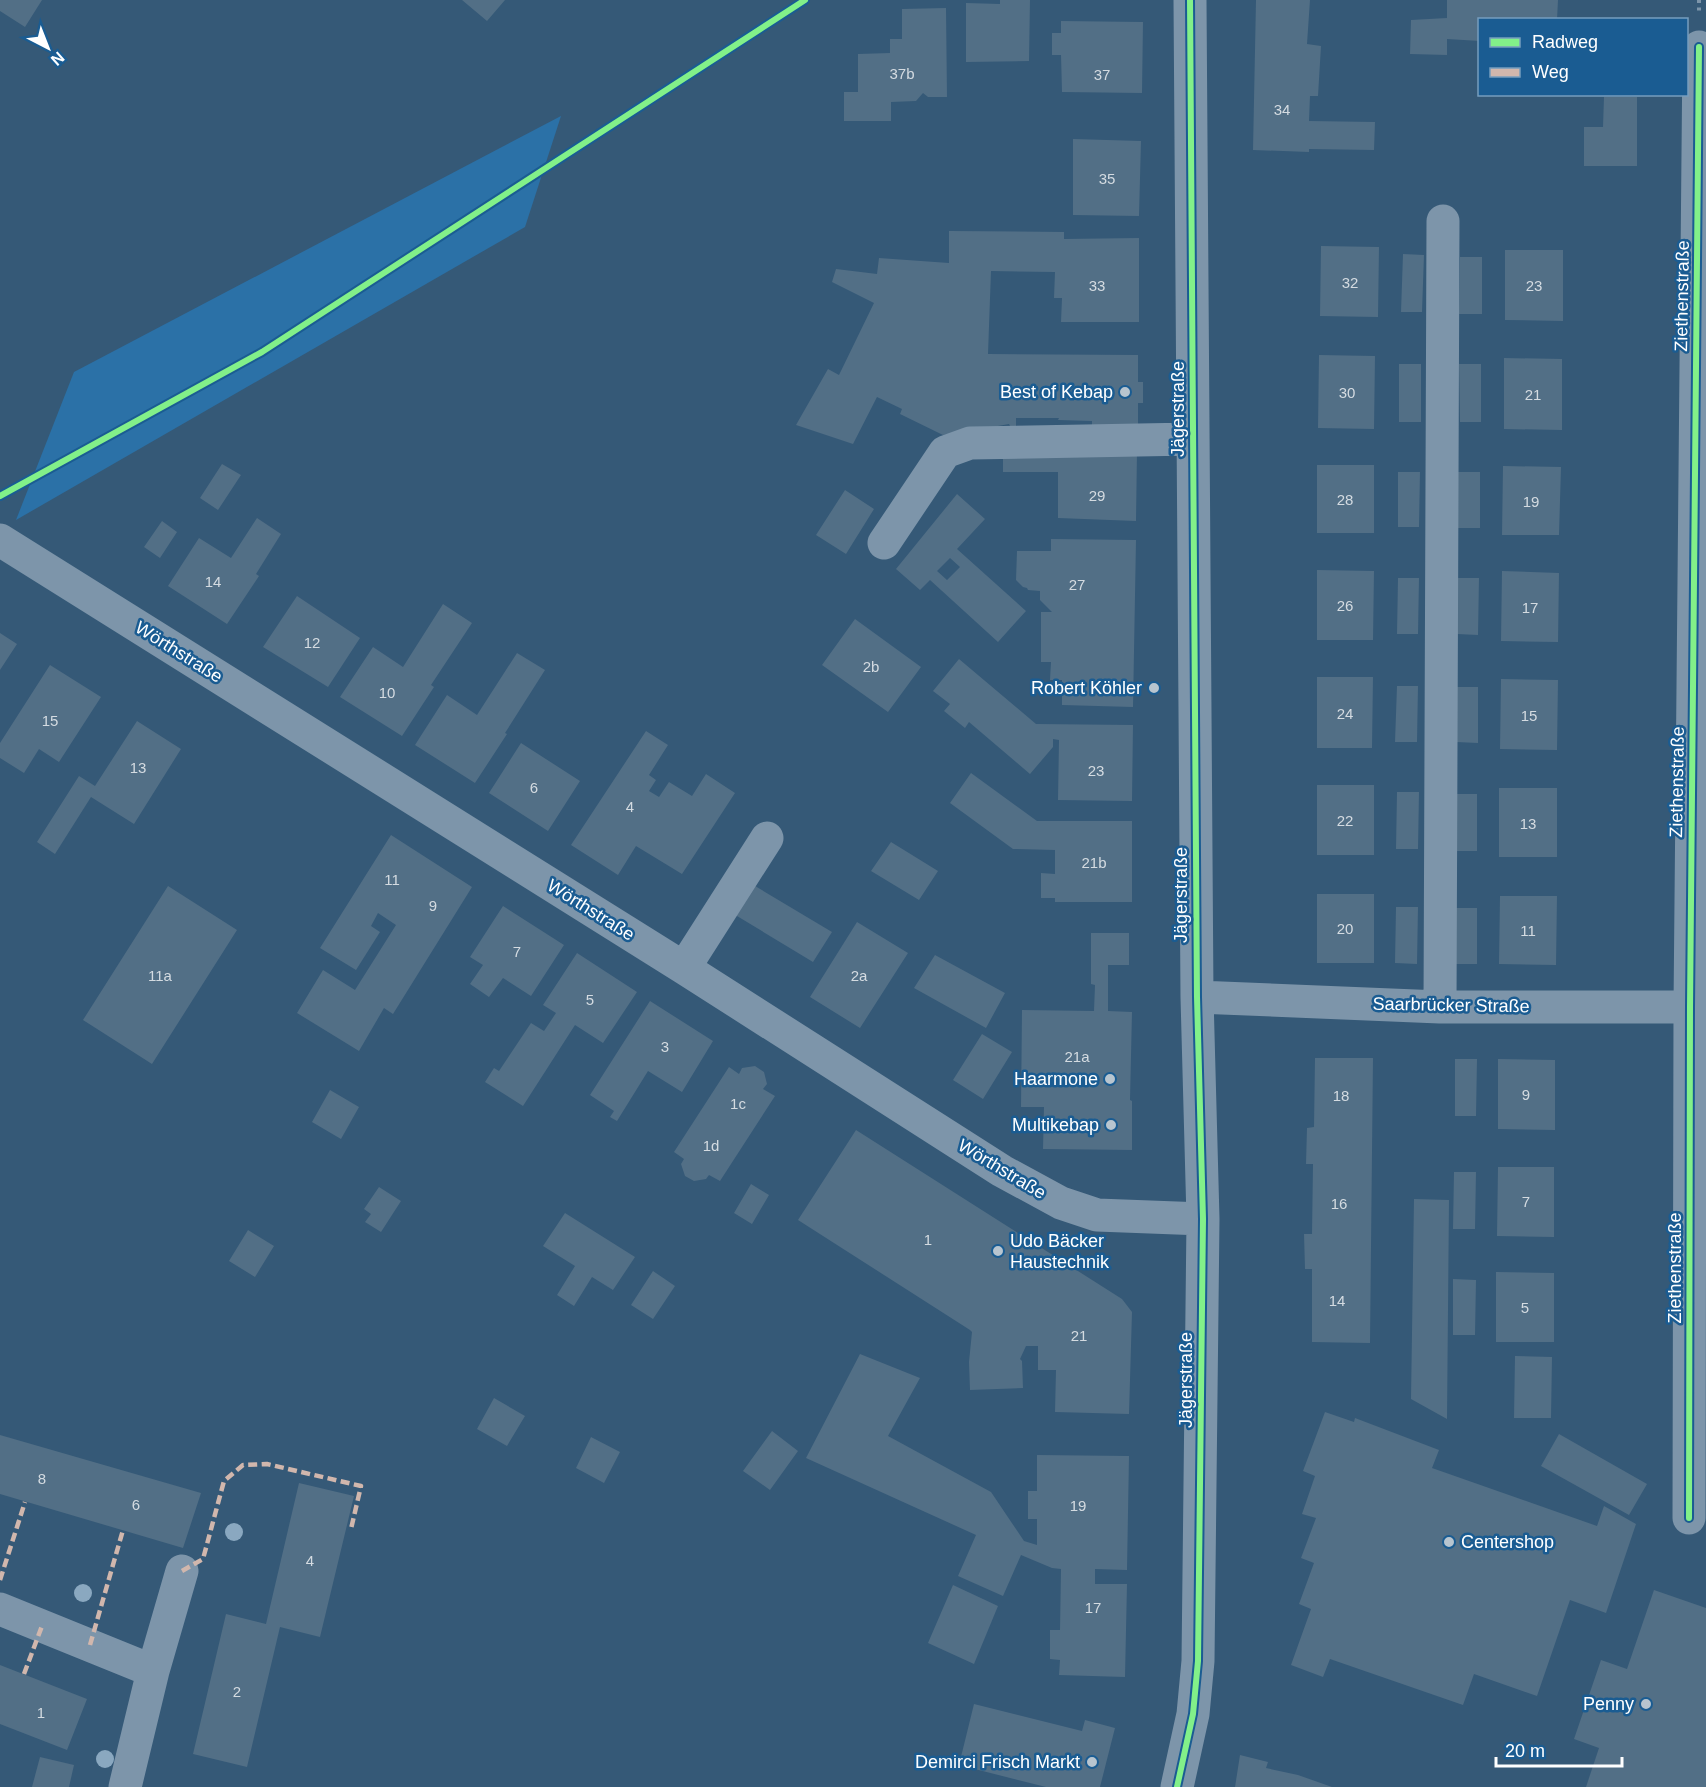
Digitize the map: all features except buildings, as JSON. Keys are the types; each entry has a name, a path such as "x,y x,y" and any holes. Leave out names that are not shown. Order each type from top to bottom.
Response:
{"street":[{"name":"Jägerstraße","path":"1177,1787 1193,1714 1198,1661 1203,1219 1197,998 1190,0"},
{"name":"Ziethenstraße","path":"1689,1518 1698,1007 1699,47"},
{"path":"1440,1006 1443,221"},
{"path":"884,543 945,452 970,443 1193,439"},
{"name":"Wörthstraße","path":"0,540 684,968 1002,1171 1061,1203 1097,1215 1203,1219"},
{"path":"684,968 767,838"},
{"name":"Saarbrücker Straße","path":"1197,998 1440,1006 1698,1007"},
{"path":"125,1787 153,1671 182,1571"},
{"path":"0,1609 153,1671"}],"shaded area":[{"path":"561,116 525,227 16,520 74,372"}],"marked path":[{"path":"182,1571 203,1559 224,1481 243,1465 267,1464 361,1486 351,1529"},
{"path":"0,1580 25,1502"},
{"path":"90,1645 123,1530"},
{"path":"24,1674 42,1626"}],"cycle path":[{"path":"0,496 262,352 805,0"},
{"path":"1177,1787 1193,1714 1198,1661 1203,1219 1197,997 1190,0"},
{"path":"1689,1518 1690,1007 1699,47"}],"place":[{"name":"Best of Kebap","path":"1125,392"},
{"name":"Robert Köhler","path":"1154,688"},
{"name":"Haarmone","path":"1110,1079"},
{"name":"Multikebap","path":"1111,1125"},
{"name":"Udo Bäcker Haustechnik","path":"998,1251"},
{"name":"Centershop","path":"1449,1542"},
{"name":"Penny","path":"1646,1704"},
{"name":"Demirci Frisch Markt","path":"1092,1762"}]}
